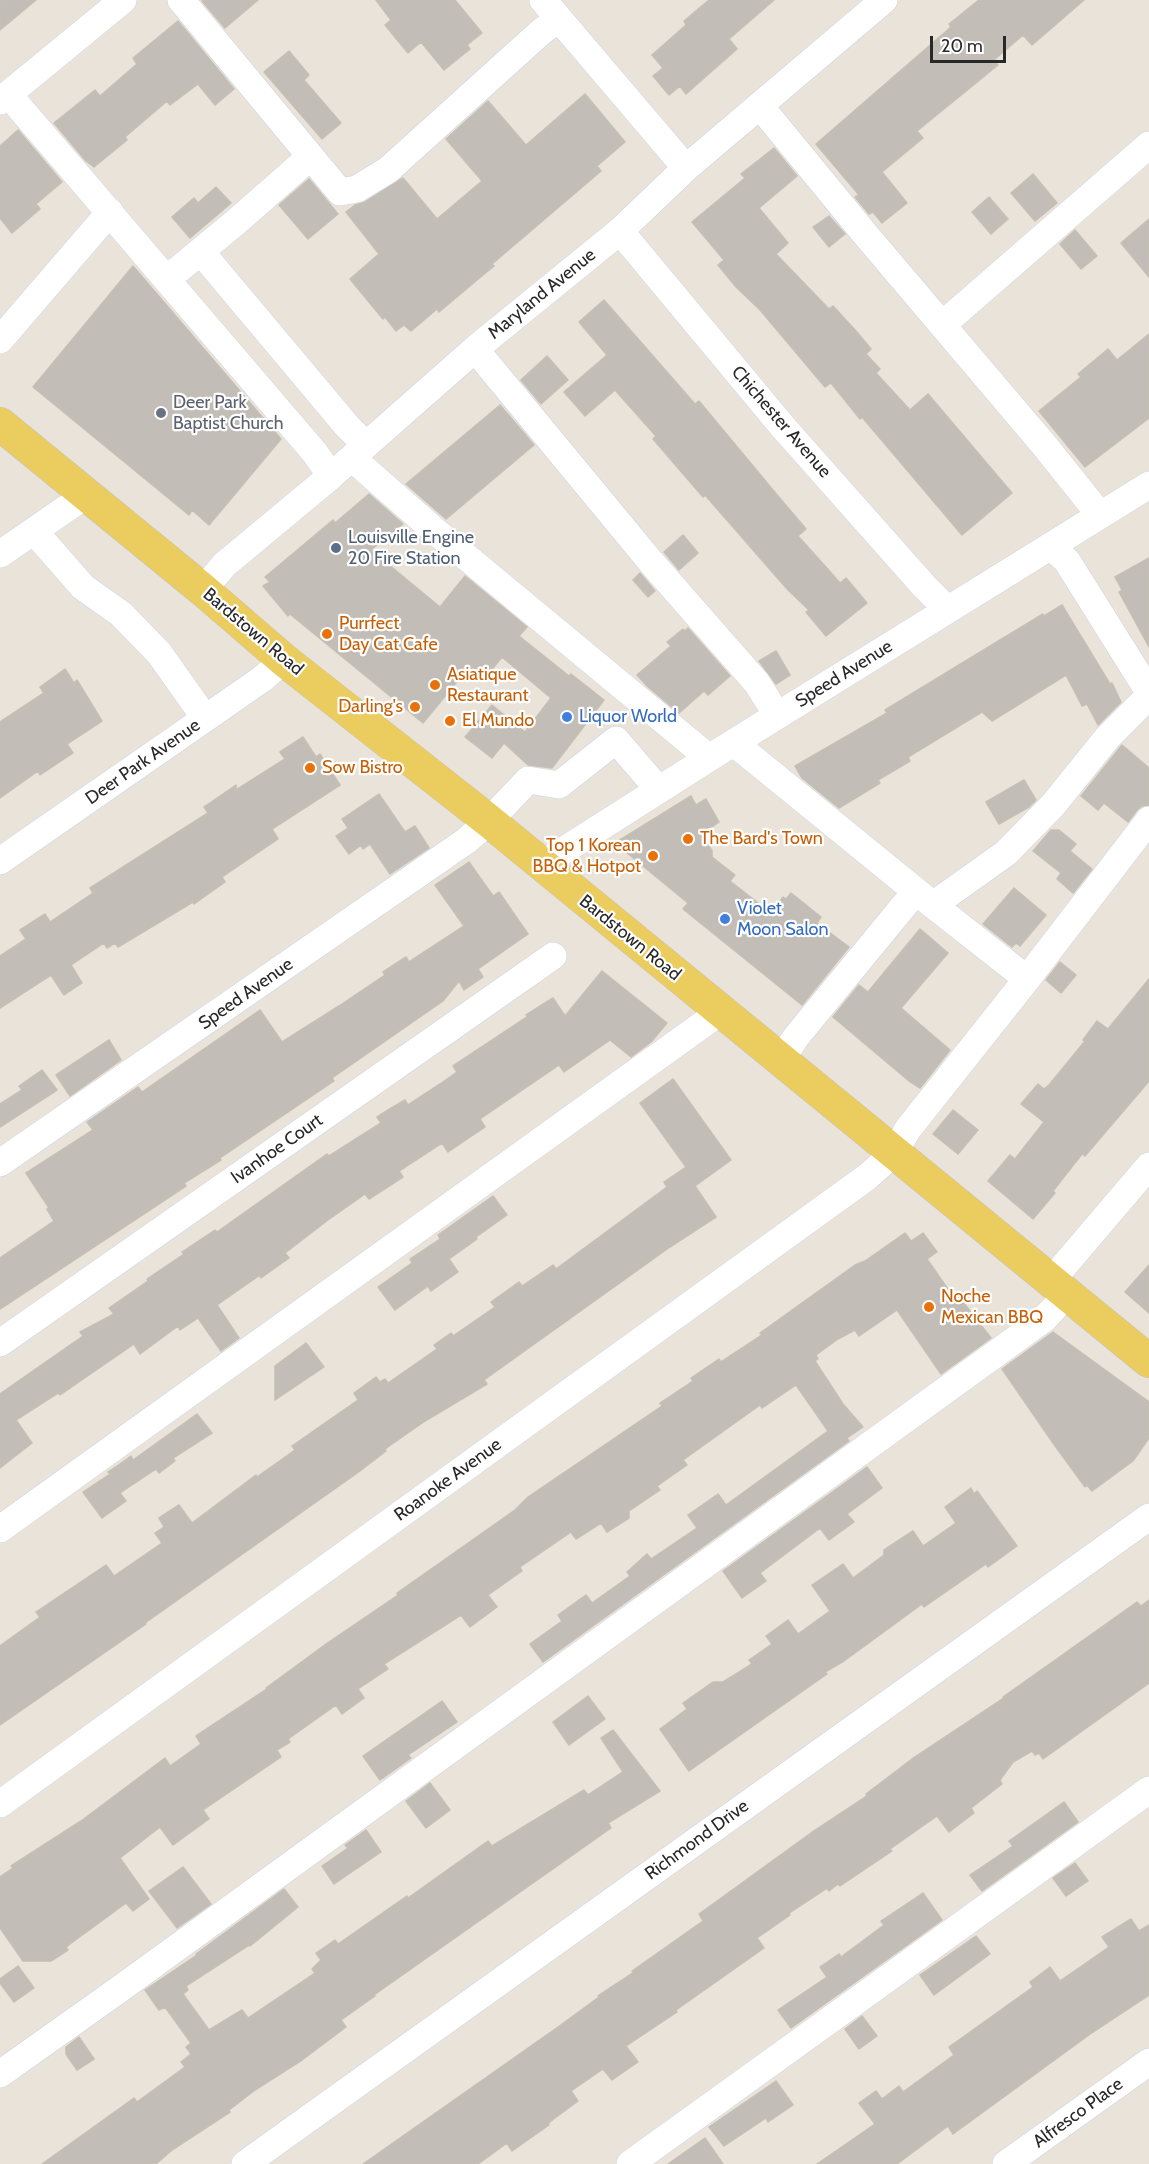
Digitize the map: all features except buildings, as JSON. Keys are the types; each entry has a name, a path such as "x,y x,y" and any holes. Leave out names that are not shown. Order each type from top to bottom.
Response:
{"main road":[{"name":"Bardstown Road","path":"0,424 203,590 284,660 489,821 1149,1361"}],"street":[{"path":"123,0 4,98 110,212 315,453 331,476"},
{"path":"181,0 340,192 357,189 388,170 533,39 551,9 686,168"},
{"name":"Maryland Avenue","path":"203,590 224,565 331,476 475,349 620,231 686,168 884,0"},
{"path":"760,106 865,234 1044,444 1100,515"},
{"path":"942,325 1149,145"},
{"path":"167,279 310,157"},
{"path":"0,340 110,212"},
{"name":"Chichester Avenue","path":"620,231 783,427 947,609"},
{"path":"201,252 347,426 359,451 444,538 708,758"},
{"path":"475,349 651,562 757,682 777,716"},
{"name":"Speed Avenue","path":"541,865 708,758 1149,485"},
{"path":"0,554 86,495"},
{"path":"34,531 83,587 121,614 159,653 205,718"},
{"path":"780,1061 796,1037 925,898 1006,853 1053,805 1107,738 1149,694 1067,561 1050,546"},
{"name":"Deer Park Avenue","path":"0,861 262,679 284,660"},
{"name":"Speed Avenue","path":"0,1163 466,841 489,821 528,780 559,785 616,740 658,790"},
{"path":"734,743 1028,979"},
{"name":"Roanoke Avenue","path":"0,1804 867,1177 894,1153 908,1129 1028,979 1149,820"},
{"name":"Ivanhoe Court","path":"0,1343 553,956"},
{"path":"0,1529 720,1012"},
{"path":"0,2074 1045,1318 1059,1287 1149,1166"},
{"name":"Richmond Drive","path":"245,2164 1149,1516"},
{"path":"630,2164 1149,1790"},
{"name":"Alfresco Place","path":"1006,2164 1149,2062"}],"place":[{"name":"Deer Park Baptist Church","path":"161,413"},
{"name":"Louisville Engine 20 Fire Station","path":"336,548"},
{"name":"Purrfect Day Cat Cafe","path":"327,634"},
{"name":"Asiatique Restaurant","path":"435,685"},
{"name":"Darling's","path":"415,707"},
{"name":"Liquor World","path":"567,717"},
{"name":"El Mundo","path":"450,721"},
{"name":"Sow Bistro","path":"310,768"},
{"name":"The Bard's Town","path":"688,839"},
{"name":"Top 1 Korean BBQ & Hotpot","path":"653,856"},
{"name":"Violet Moon Salon","path":"725,919"},
{"name":"Noche Mexican BBQ","path":"929,1307"}]}
